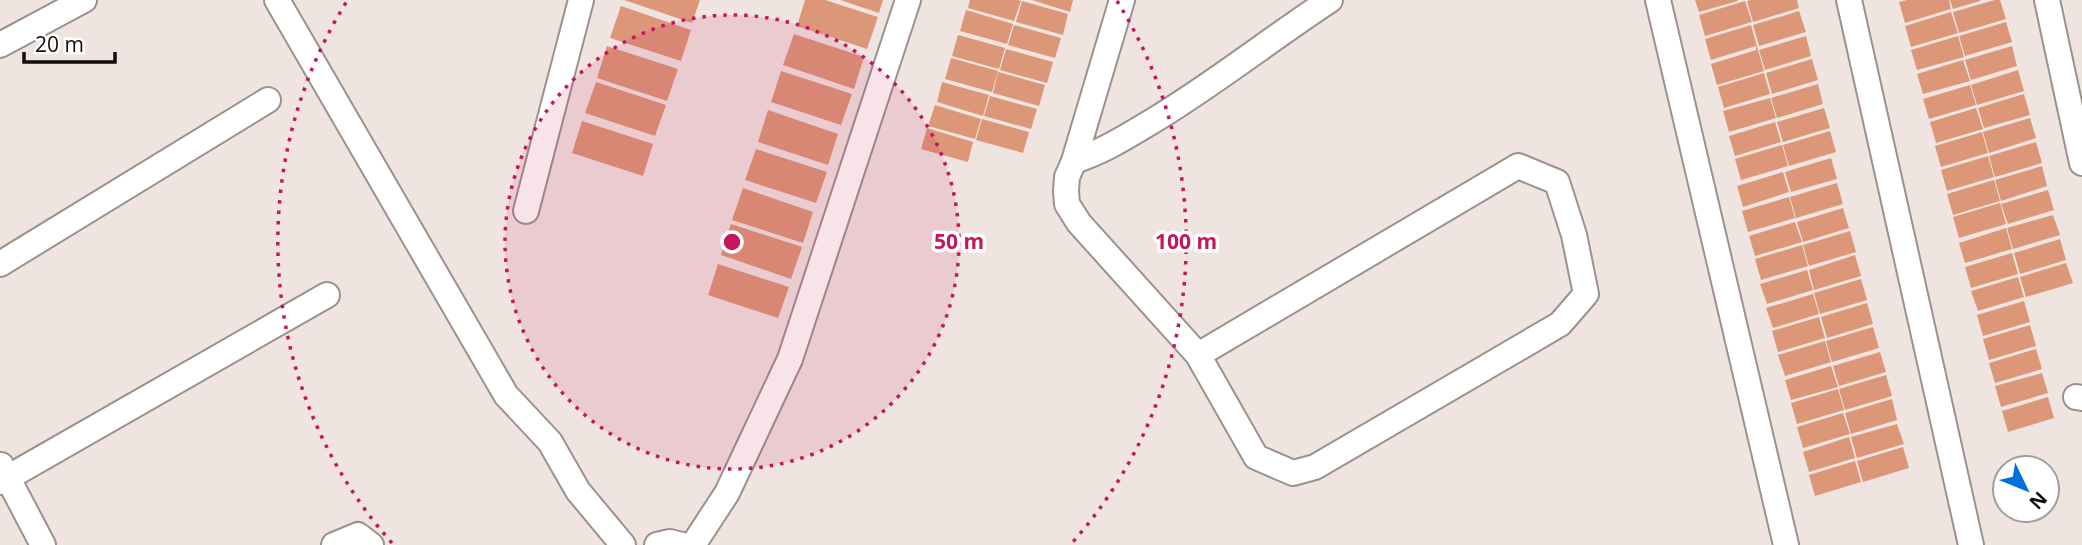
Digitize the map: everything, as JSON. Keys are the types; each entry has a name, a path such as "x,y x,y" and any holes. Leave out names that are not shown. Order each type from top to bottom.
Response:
{"street":[{"path":"0,45 83,0"},
{"path":"277,0 506,395 550,442 578,491 623,545"},
{"path":"526,211 581,0"},
{"path":"693,545 727,494 790,359 908,0"},
{"path":"1122,0 1067,177 1067,204 1079,223 1198,355 1256,457 1293,473 1315,467 1560,324 1586,294 1574,235 1557,182 1518,166 1198,355"},
{"path":"1658,0 1786,545"},
{"path":"1849,0 1971,545"},
{"path":"2047,0 2082,163"},
{"path":"1074,160 1099,153 1171,110 1237,67 1318,4"},
{"path":"0,264 268,100"},
{"path":"43,545 3,475 327,295"},
{"path":"334,545 358,535 371,545"},
{"path":"657,545 670,542 682,545"}],"building":[{"path":"624,0 700,0 692,23"},
{"path":"805,0 825,0 878,17 867,49 797,26"},
{"path":"840,0 883,0 879,13"},
{"path":"970,0 1021,1 1014,21 968,8"},
{"path":"1032,0 1073,0 1070,12"},
{"path":"1695,0 1737,0 1738,1 1699,12"},
{"path":"1797,0 1799,8 1753,22 1747,1"},
{"path":"1949,0 1951,9 1905,23 1899,2"},
{"path":"1950,0 1980,0 1980,1 1953,9"},
{"path":"2000,0 2006,19 1959,33 1953,12"},
{"path":"1022,1 1068,14 1063,35 1016,22"},
{"path":"1745,1 1752,22 1705,36 1699,15"},
{"path":"621,6 691,30 681,61 610,38"},
{"path":"966,10 1013,24 1007,44 960,31"},
{"path":"1799,11 1806,32 1759,46 1753,25"},
{"path":"1951,12 1958,33 1911,47 1905,26"},
{"path":"2006,22 2012,42 1965,56 1959,36"},
{"path":"1014,25 1061,38 1055,58 1008,45"},
{"path":"1751,25 1764,71 1717,85 1711,64 1756,50 1756,46 1711,60 1705,39"},
{"path":"794,34 864,57 854,89 783,65"},
{"path":"958,35 1005,48 999,69 952,56"},
{"path":"1806,36 1811,56 1765,70 1759,50"},
{"path":"1958,36 1964,57 1917,70 1911,50"},
{"path":"607,46 678,69 667,101 597,78"},
{"path":"2012,46 2017,66 1971,80 1965,60"},
{"path":"1006,49 1053,62 1047,83 1000,70"},
{"path":"951,58 998,71 992,92 945,79"},
{"path":"1812,59 1818,80 1772,94 1766,73"},
{"path":"1963,60 1970,81 1923,94 1917,74"},
{"path":"2018,70 2024,91 1977,105 1971,85"},
{"path":"781,71 852,94 841,125 771,102"},
{"path":"998,72 1045,85 1039,106 993,93"},
{"path":"1764,73 1770,94 1724,108 1718,87"},
{"path":"596,82 666,105 655,136 585,113"},
{"path":"942,82 989,95 983,116 937,102"},
{"path":"1818,84 1823,104 1777,118 1771,98"},
{"path":"1970,85 1976,105 1929,119 1923,99"},
{"path":"2024,94 2030,115 1984,128 1978,108"},
{"path":"990,96 1037,109 1031,129 984,116"},
{"path":"1770,98 1776,118 1729,132 1723,111"},
{"path":"935,105 981,119 975,139 928,126"},
{"path":"1824,108 1830,128 1783,142 1777,122"},
{"path":"1976,108 1983,129 1936,143 1930,122"},
{"path":"768,110 838,134 828,165 758,142"},
{"path":"2030,118 2036,138 1989,153 1983,132"},
{"path":"982,119 1029,132 1023,153 976,140"},
{"path":"582,121 653,144 643,176 572,153"},
{"path":"1775,122 1781,142 1735,156 1729,136"},
{"path":"927,128 973,142 968,162 921,149"},
{"path":"1830,131 1836,152 1789,166 1783,145"},
{"path":"1982,132 1988,153 1941,167 1935,146"},
{"path":"2036,142 2042,163 1995,177 1989,156"},
{"path":"1782,145 1788,166 1741,180 1735,159"},
{"path":"756,149 827,172 816,203 745,180"},
{"path":"1988,156 1994,177 1947,191 1941,170"},
{"path":"1831,158 1837,179 1791,192 1785,172"},
{"path":"2042,166 2047,186 2001,201 1995,180"},
{"path":"1783,172 1789,192 1743,207 1737,186"},
{"path":"1994,180 2000,201 1953,215 1947,194"},
{"path":"1837,183 1843,204 1796,218 1790,197"},
{"path":"743,188 813,212 803,243 732,220"},
{"path":"2048,190 2054,210 2008,224 2001,204"},
{"path":"1789,197 1795,218 1748,232 1742,211"},
{"path":"2000,203 2006,224 1959,238 1953,217"},
{"path":"1843,208 1849,228 1803,242 1797,222"},
{"path":"2053,215 2060,235 2013,249 2007,228"},
{"path":"1795,222 1802,242 1755,256 1749,236"},
{"path":"731,224 802,247 791,279 721,255"},
{"path":"2006,228 2012,249 1965,263 1959,243"},
{"path":"1850,231 1856,252 1809,266 1803,245"},
{"path":"2060,239 2066,260 2020,274 2014,253"},
{"path":"1802,245 1808,266 1761,280 1755,259"},
{"path":"2012,253 2018,274 1971,288 1965,267"},
{"path":"1855,255 1861,276 1814,290 1809,270"},
{"path":"2066,263 2073,283 2026,297 2020,277"},
{"path":"718,264 789,287 778,318 708,295"},
{"path":"1807,270 1813,290 1767,304 1760,284"},
{"path":"2018,277 2024,297 1978,311 1971,291"},
{"path":"1861,279 1867,300 1820,314 1814,293"},
{"path":"1813,294 1819,314 1773,328 1766,308"},
{"path":"2024,301 2030,322 1983,336 1977,315"},
{"path":"1867,303 1873,324 1827,338 1821,317"},
{"path":"1819,317 1825,338 1778,352 1772,331"},
{"path":"2030,325 2036,346 1989,360 1983,339"},
{"path":"1873,327 1879,348 1832,362 1826,341"},
{"path":"1825,341 1831,362 1785,376 1778,355"},
{"path":"2036,349 2042,369 1995,383 1989,363"},
{"path":"1880,352 1886,372 1839,386 1833,366"},
{"path":"1831,366 1838,387 1791,400 1785,380"},
{"path":"2042,373 2048,393 2001,407 1995,386"},
{"path":"1886,375 1892,396 1845,410 1839,389"},
{"path":"1838,389 1844,410 1797,424 1791,403"},
{"path":"2048,397 2054,418 2008,432 2002,411"},
{"path":"1892,399 1897,420 1851,434 1845,413"},
{"path":"1843,413 1850,434 1803,448 1797,427"},
{"path":"1897,424 1904,444 1857,458 1851,437"},
{"path":"1849,437 1855,458 1809,472 1803,452"},
{"path":"1903,447 1909,468 1863,482 1857,461"},
{"path":"1855,461 1861,482 1815,496 1809,475"}]}
